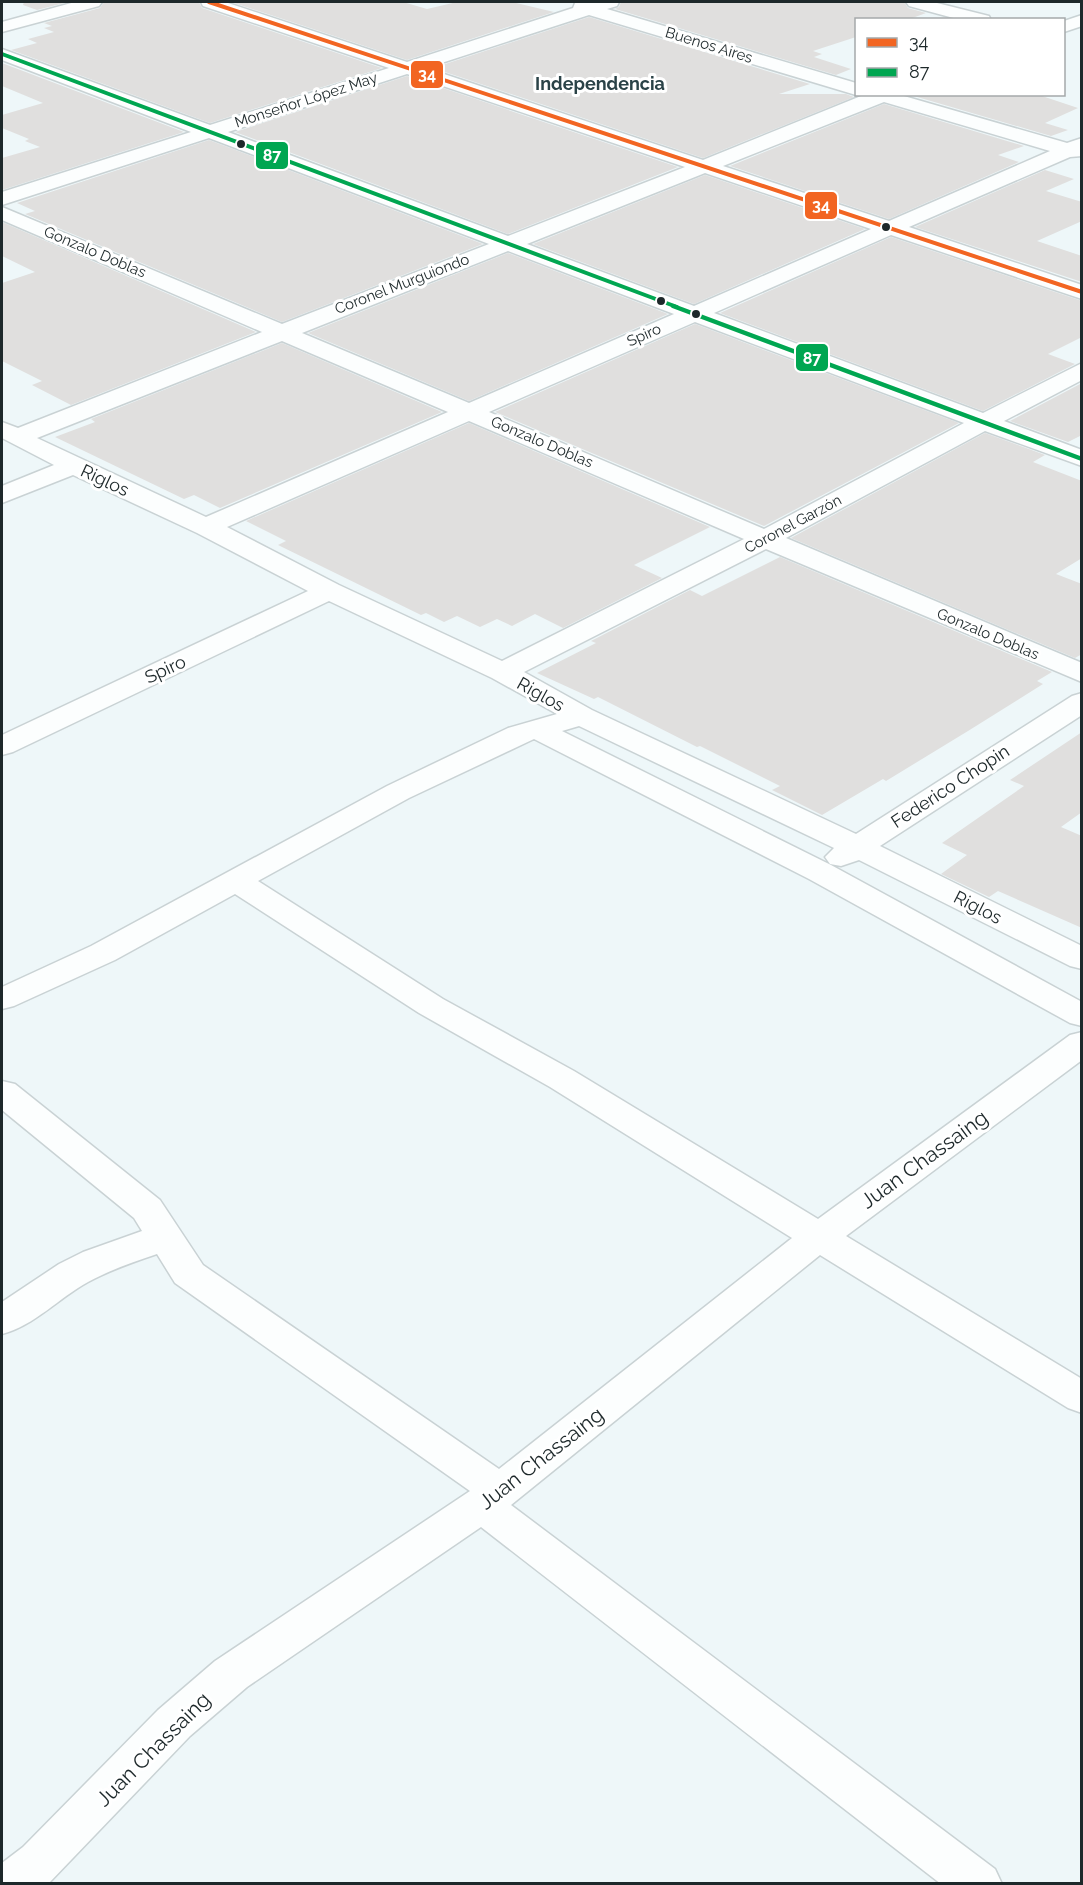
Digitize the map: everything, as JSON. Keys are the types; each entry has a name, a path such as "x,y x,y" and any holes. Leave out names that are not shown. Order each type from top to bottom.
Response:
{"street":[{"path":"2,27 93,2"},
{"path":"209,2 408,66 1082,292"},
{"name":"Buenos Aires","path":"562,2 855,89"},
{"name":"Monseñor López May","path":"2,199 611,2"},
{"path":"915,2 975,18"},
{"path":"1066,37 1082,20"},
{"path":"2,54 1082,459"},
{"name":"Coronel Murguiondo","path":"9,433 281,332 879,96"},
{"path":"886,96 1077,150"},
{"name":"Spiro","path":"206,527 694,313 1077,150"},
{"name":"Gonzalo Doblas","path":"2,213 1082,674"},
{"name":"Coronel Garzón","path":"502,672 765,539 1082,370"},
{"name":"Riglos","path":"9,433 206,527 329,591 502,672 582,716 856,846 1082,959"},
{"path":"2,495 74,466"},
{"name":"Spiro","path":"2,746 329,591"},
{"name":"Federico Chopin","path":"820,872 856,846 1082,702"},
{"path":"2,999 103,953 419,782 518,734 582,716"},
{"path":"538,729 567,746 1076,1002"},
{"path":"236,880 431,1006 562,1079 1082,1398"},
{"name":"Juan Chassaing","path":"11,1884 40,1862 174,1723 231,1674 491,1498 818,1237 1082,1043"},
{"path":"2,1092 147,1209 189,1274 491,1498 978,1884"},
{"path":"2,1320 73,1273 97,1261 166,1237"}],"building":[{"path":"24,2 68,2 37,10 23,5"},
{"path":"104,2 199,2 202,8 382,68 210,123 11,50 37,43 28,39 54,32 44,28 52,26 44,23 100,8"},
{"path":"231,2 403,2 427,9 457,2 512,2 554,12 407,60"},
{"path":"621,2 904,2 908,8 926,13 912,18 855,18 855,37 813,51 822,54 814,57 851,69 836,75 615,9"},
{"path":"589,17 810,84 779,94 846,94 854,97 703,158 433,68"},
{"path":"2,63 184,132 2,190 2,158 40,147 25,141 29,139 2,128 2,115 43,103 2,86"},
{"path":"407,76 678,167 508,234 235,132"},
{"path":"914,96 1042,96 1078,108 1045,123 1068,130 1051,136"},
{"path":"884,104 1024,146 998,155 1019,162 889,219 730,166"},
{"path":"209,140 483,244 282,322 25,214 35,211 17,203"},
{"path":"1045,170 1074,179 1046,191 1082,202 1082,221 1037,241 1082,256 1082,282 915,227"},
{"path":"705,175 865,229 694,304 533,244"},
{"path":"2,222 256,332 71,405 32,385 42,381 2,361 2,283 35,272 2,256"},
{"path":"891,237 1082,301 1082,337 1048,354 1075,364 983,411 720,313"},
{"path":"508,253 668,314 469,401 308,333"},
{"path":"695,324 959,423 764,526 495,412"},
{"path":"282,343 442,412 220,508 194,495 184,499 55,437 95,422 91,419"},
{"path":"1082,383 1082,435 1068,442 1010,421"},
{"path":"469,423 710,527 634,565 662,578 563,628 535,614 512,626 497,619 480,627 457,616 444,622 426,613 421,615 278,545 286,541 246,521"},
{"path":"985,433 1045,455 1033,462 1082,481 1082,558 1056,574 1082,584 1082,654 1075,658 791,538"},
{"path":"780,557 1052,672 1037,681 1043,684 968,731 886,781 883,779 822,815 772,790 780,786 700,746 697,747 598,697 594,699 537,673 596,643 591,641 690,590 702,596"},
{"path":"1082,732 1082,812 1061,827 1082,836 1082,928 998,891 989,897 941,874 967,855 942,843 1024,786 1010,780"}],"transit line":[{"name":"34","path":"209,2 1082,292"},
{"name":"87","path":"2,54 1082,459"}],"district":[{"name":"Independencia","path":"600,83"}]}
